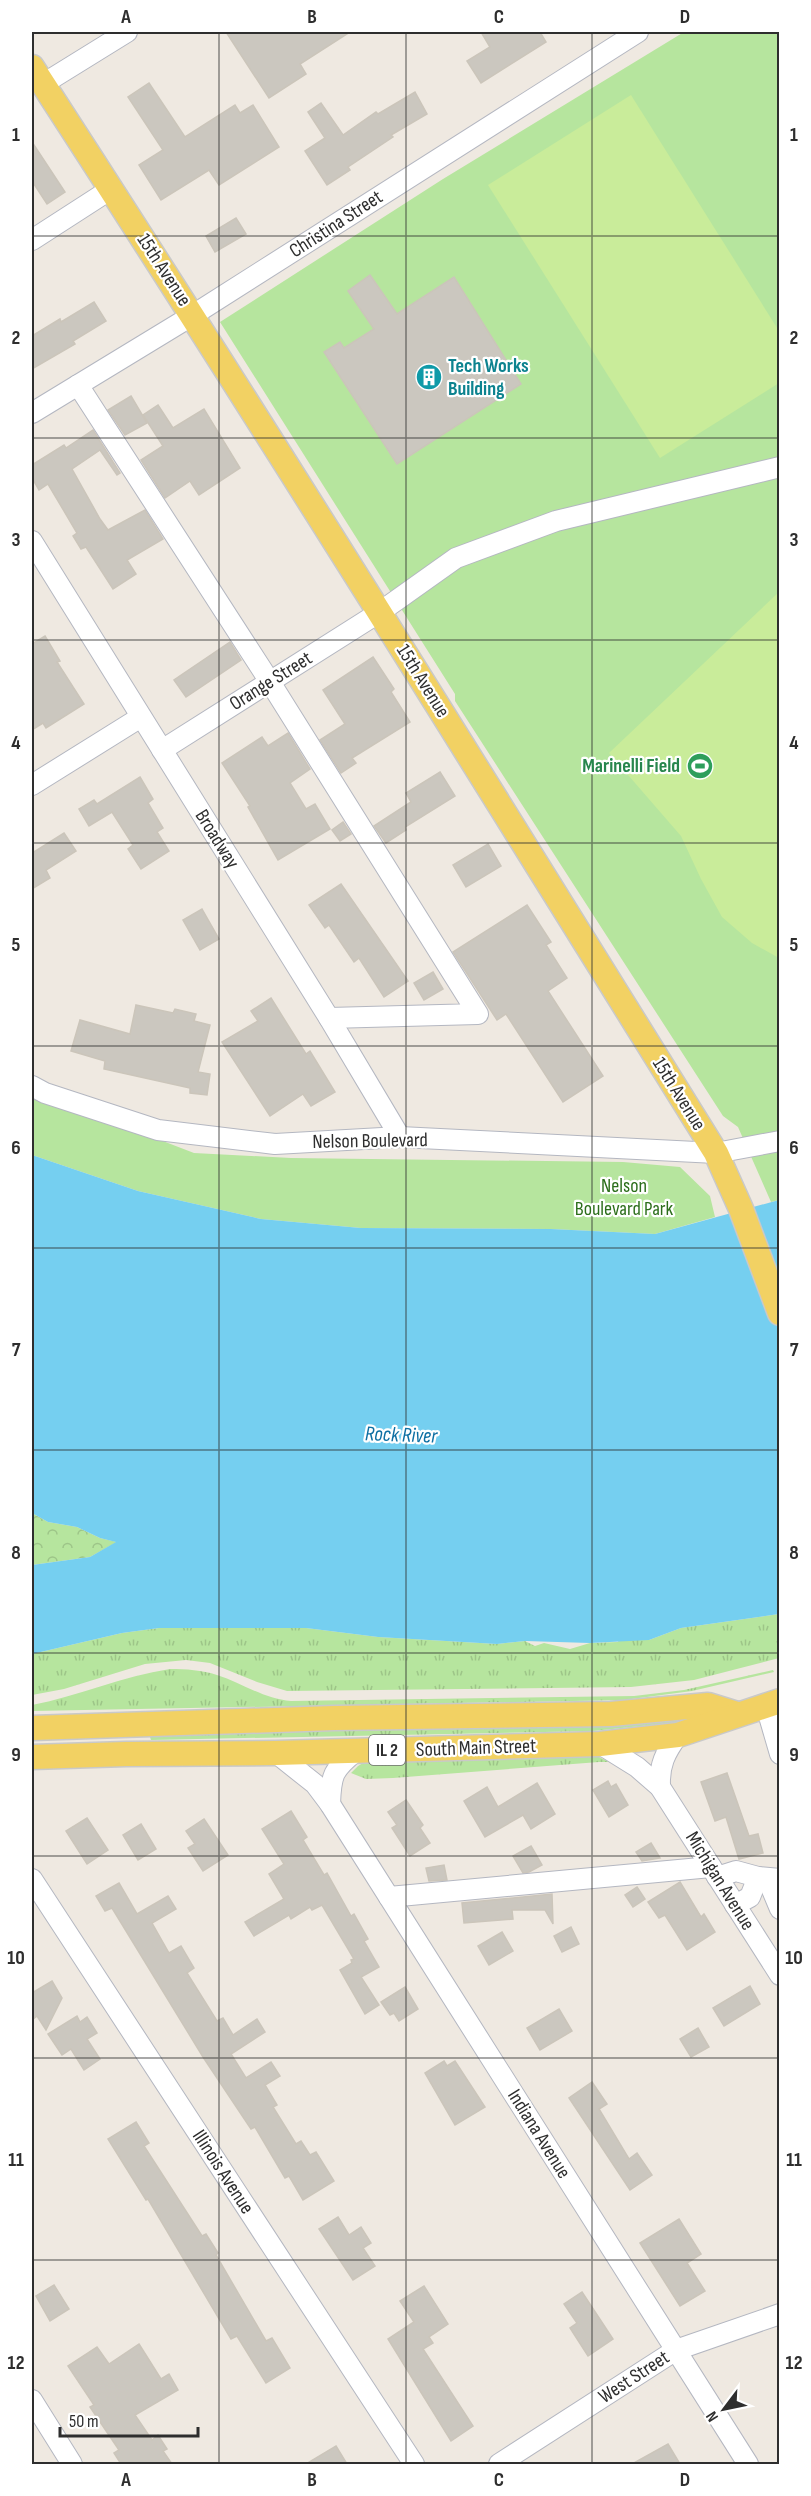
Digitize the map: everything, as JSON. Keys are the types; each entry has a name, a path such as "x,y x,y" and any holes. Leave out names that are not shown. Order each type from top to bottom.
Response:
{"main road":[{"name":"15th Avenue","path":"37,76 193,315 716,1153 741,1209 780,1314"},
{"name":"South Main Street","path":"32,1757 600,1744 678,1735 773,1704"},
{"name":"South Main Street","path":"32,1728 334,1718 610,1714 708,1706 737,1714"}],"street":[{"path":"37,76 127,32"},
{"name":"Christina Street","path":"32,413 193,315 638,32"},
{"path":"32,240 111,189"},
{"path":"78,385 270,682 478,1014 329,1018"},
{"name":"Orange Street","path":"162,750 380,612 456,558 556,521 780,467"},
{"name":"Broadway","path":"32,541 329,1018 400,1137"},
{"path":"32,785 141,717"},
{"name":"Nelson Boulevard","path":"32,1086 45,1093 158,1130 275,1144 400,1137 716,1153 780,1141"},
{"path":"773,1704 780,1754"},
{"path":"660,1787 659,1768 678,1735"},
{"name":"Michigan Avenue","path":"600,1744 637,1767 660,1787 780,1976"},
{"path":"330,1804 334,1772 356,1751"},
{"name":"Indiana Avenue","path":"276,1753 310,1780 330,1804 748,2464"},
{"path":"389,1897 714,1872 736,1871 768,1878"},
{"path":"735,1905 750,1897 768,1878"},
{"path":"768,1878 780,1909"},
{"name":"Illinois Avenue","path":"32,1879 414,2464"},
{"name":"West Street","path":"500,2464 676,2350 780,2314"},
{"path":"32,2400 72,2464"}],"green space":[{"path":"684,32 779,32 779,1200 771,1202 738,1127 723,1116 455,701 455,694 220,322 443,179"},
{"path":"631,95 779,331 779,383 660,458 488,185"},
{"name":"Marinelli Field","path":"779,592 779,958 752,943 722,917 681,836 609,753"},
{"name":"Nelson Boulevard Park","path":"32,1099 108,1120 194,1153 291,1158 623,1162 680,1167 710,1196 715,1217 655,1234 551,1229 361,1228 261,1219 138,1191 32,1155"},
{"path":"32,1513 48,1522 77,1527 100,1538 117,1542 90,1557 32,1565"},
{"path":"779,1614 779,1658 694,1680 631,1687 287,1691 210,1663 186,1660 145,1664 64,1689 32,1695 32,1654 122,1633 159,1628 306,1628 378,1637 497,1644 525,1641 535,1646 544,1643 570,1649 590,1643 618,1642 620,1637 649,1640 681,1628"},
{"path":"170,1669 211,1673 262,1694 291,1701 634,1696 684,1690 773,1670 774,1672 692,1691 624,1700 32,1711 32,1705 135,1676"},
{"path":"679,1718 680,1722 593,1731 151,1740 150,1737 176,1733"},
{"path":"595,1755 609,1762 393,1778 366,1779 351,1773 368,1760"}],"water":[{"name":"Rock River","path":"32,1155 138,1191 261,1219 361,1228 551,1229 655,1234 779,1200 779,1614 681,1628 649,1640 590,1643 525,1641 497,1644 378,1637 306,1628 159,1628 122,1633 32,1654 32,1565 90,1557 116,1542 100,1538 77,1527 48,1522 32,1513"}],"building":[{"path":"226,32 350,32 300,64 306,74 269,98"},
{"path":"481,32 540,32 546,42 481,83 467,61 490,47"},
{"path":"149,83 185,137 235,105 240,113 253,105 279,147 219,185 209,170 161,200 139,165 163,150 128,97"},
{"path":"415,92 427,114 391,135 393,137 348,167 350,170 327,185 305,151 325,138 308,112 321,103 343,135 376,112 378,114"},
{"path":"32,142 65,192 47,204 32,181"},
{"path":"236,218 246,234 215,252 206,236"},
{"name":"Tech Works Building","path":"370,275 397,314 454,277 521,384 397,464 324,352 340,342 344,348 374,329 348,291"},
{"path":"94,302 106,321 73,341 75,344 32,369 32,336"},
{"path":"131,396 147,423 125,435 108,410"},
{"path":"158,405 173,428 204,409 240,468 199,495 190,481 165,498 141,460 163,446 143,415"},
{"path":"93,430 120,473 117,475 100,450 72,469 100,519 108,530 145,510 163,539 127,560 136,574 113,589 86,547 81,549 73,536 77,533 48,484 39,490 32,478 32,465 64,445 66,448"},
{"path":"45,636 60,661 57,662 84,704 46,728 43,723 32,730 32,644"},
{"path":"230,642 241,660 186,697 174,680"},
{"path":"373,657 394,689 391,692 410,722 352,758 356,763 341,773 320,740 345,724 323,690"},
{"path":"288,733 310,769 290,783 306,809 315,804 330,829 278,860 248,807 250,806 222,763 262,737 268,746"},
{"path":"440,772 455,796 405,827 406,830 386,843 374,826 411,802 406,793"},
{"path":"140,777 153,799 148,803 163,828 157,832 169,851 141,869 128,849 133,845 112,812 89,826 79,809 94,800 97,804"},
{"path":"343,822 351,834 340,841 332,830"},
{"path":"64,833 76,851 46,870 50,878 32,889 32,848 34,852"},
{"path":"488,844 501,866 466,887 453,865"},
{"path":"341,884 408,981 384,997 359,958 354,962 329,925 325,928 309,905"},
{"path":"527,905 551,942 546,945 567,978 548,991 603,1076 563,1102 506,1014 497,1020 453,952"},
{"path":"202,909 219,939 200,950 183,920"},
{"path":"433,972 443,989 424,1000 414,983"},
{"path":"271,998 306,1054 310,1051 335,1092 311,1106 303,1094 270,1116 222,1042 258,1021 251,1011"},
{"path":"136,1005 173,1013 175,1009 196,1014 194,1021 210,1025 198,1072 210,1074 207,1095 190,1093 190,1088 104,1069 105,1061 71,1051 80,1020 130,1034"},
{"path":"727,1773 749,1836 758,1834 763,1853 739,1859 726,1817 715,1821 701,1782"},
{"path":"608,1781 611,1787 616,1784 628,1805 609,1817 593,1790"},
{"path":"537,1783 555,1814 531,1829 523,1815 485,1837 464,1801 487,1787 498,1807"},
{"path":"406,1800 423,1825 420,1828 430,1843 410,1856 392,1828 397,1825 388,1812"},
{"path":"291,1811 307,1837 303,1840 324,1875 327,1873 351,1916 354,1914 368,1939 364,1941 379,1967 361,1977 379,2005 365,2014 340,1970 352,1963 351,1960 354,1959 322,1905 312,1910 310,1907 291,1919 289,1915 254,1936 245,1922 284,1899 269,1874 284,1864 262,1829"},
{"path":"87,1818 108,1850 87,1864 66,1831"},
{"path":"204,1819 228,1855 203,1871 188,1848 195,1844 186,1831"},
{"path":"141,1824 156,1849 138,1860 123,1835"},
{"path":"651,1843 660,1858 642,1861 636,1852"},
{"path":"531,1846 542,1865 523,1873 513,1856"},
{"path":"444,1865 447,1880 429,1881 426,1868"},
{"path":"680,1882 701,1917 704,1914 715,1932 687,1950 665,1915 659,1918 648,1902"},
{"path":"119,1883 137,1914 168,1896 176,1909 152,1923 169,1953 181,1946 194,1968 187,1973 217,2021 223,2018 233,2035 257,2019 265,2032 231,2054 246,2078 271,2062 280,2076 265,2085 277,2105 273,2107 296,2144 301,2141 310,2155 316,2152 334,2181 303,2200 289,2176 285,2178 255,2127 251,2129 203,2057 112,1908 105,1911 96,1896"},
{"path":"637,1887 645,1899 633,1907 625,1895"},
{"path":"552,1894 553,1924 545,1910 512,1910 513,1919 464,1923 462,1903"},
{"path":"571,1927 579,1944 562,1952 554,1936"},
{"path":"502,1932 513,1951 489,1965 478,1946"},
{"path":"52,1981 62,1998 46,2030 37,2016 32,2020 32,1993"},
{"path":"750,1986 760,2004 724,2026 713,2008"},
{"path":"405,1987 418,2009 399,2021 394,2013 390,2015 381,2002"},
{"path":"559,2009 572,2031 540,2050 527,2028"},
{"path":"77,2016 80,2022 87,2017 97,2033 87,2039 100,2059 84,2070 71,2049 62,2055 48,2034"},
{"path":"698,2028 709,2047 691,2057 680,2039"},
{"path":"444,2061 447,2066 455,2061 485,2107 455,2125 425,2073"},
{"path":"592,2082 607,2104 599,2109 629,2159 637,2153 652,2175 630,2190 569,2098"},
{"path":"136,2122 149,2143 144,2146 202,2236 206,2234 218,2253 216,2255 266,2341 272,2338 290,2368 266,2383 237,2336 231,2339 148,2199 146,2200 108,2139"},
{"path":"338,2217 349,2235 361,2227 371,2243 363,2248 375,2266 353,2280 319,2229"},
{"path":"679,2219 701,2254 687,2263 705,2291 680,2306 640,2243"},
{"path":"54,2285 69,2309 50,2321 36,2296"},
{"path":"424,2286 448,2324 429,2337 433,2343 423,2349 473,2426 451,2441 388,2339 414,2322 400,2301"},
{"path":"582,2292 613,2339 588,2356 570,2328 577,2323 564,2304"},
{"path":"139,2344 161,2379 169,2374 178,2390 135,2415 152,2440 158,2435 167,2449 163,2451 172,2464 121,2464 114,2453 119,2450 90,2407 94,2405 68,2366 97,2347 109,2364"},
{"path":"668,2444 680,2464 632,2464"},
{"path":"336,2446 347,2464 306,2464"}],"place":[{"name":"Tech Works Building","path":"429,377"},
{"name":"Marinelli Field","path":"700,766"}]}
